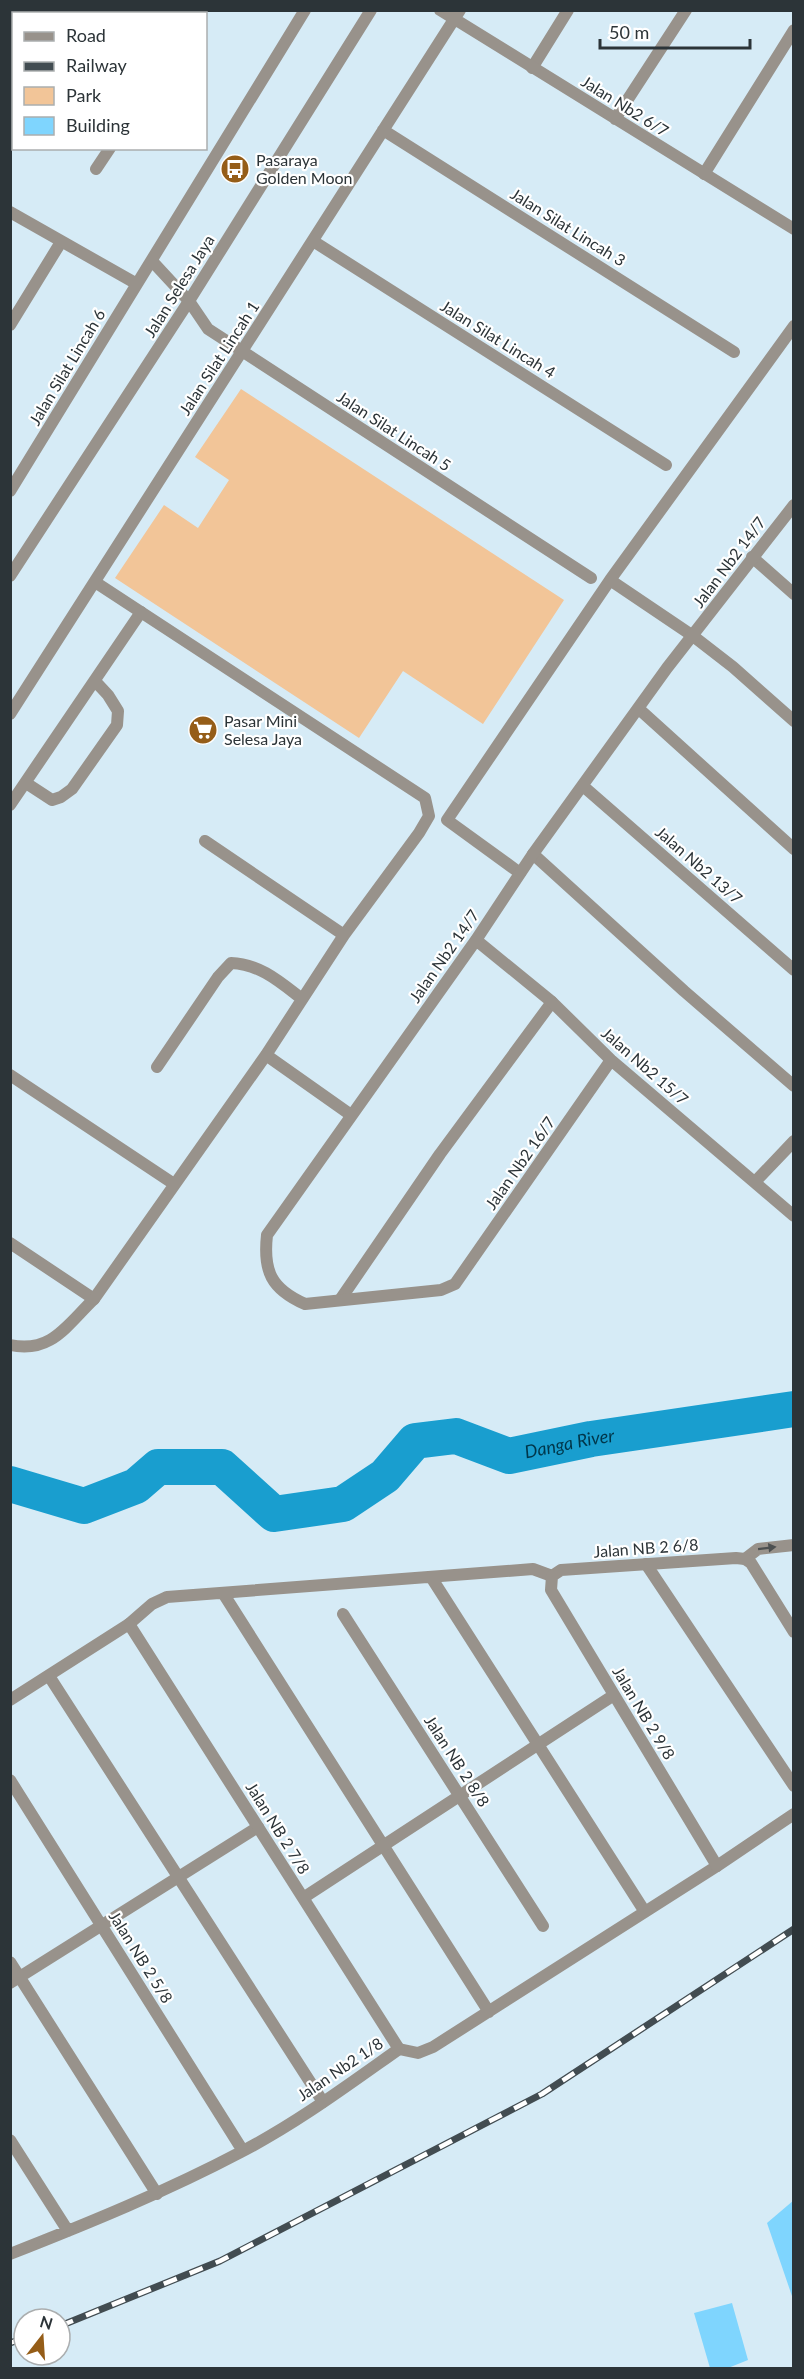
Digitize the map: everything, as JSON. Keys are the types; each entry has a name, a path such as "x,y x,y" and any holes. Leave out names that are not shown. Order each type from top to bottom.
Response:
{"street":[{"name":"Jalan Silat Lincah 6","path":"10,491 305,10"},
{"name":"Jalan Selesa Jaya","path":"10,576 189,301 371,10"},
{"name":"Jalan Nb2 6/7","path":"440,10 457,15 532,68 794,229"},
{"path":"532,68 568,10"},
{"path":"615,119 686,10"},
{"name":"Jalan Silat Lincah 1","path":"10,714 457,15"},
{"path":"704,174 794,30"},
{"name":"Jalan Silat Lincah 3","path":"383,130 734,352"},
{"path":"96,170 109,150"},
{"path":"10,212 137,284"},
{"path":"10,325 61,242"},
{"name":"Jalan Silat Lincah 4","path":"313,242 666,465"},
{"path":"152,261 189,301"},
{"name":"Jalan Silat Lincah 5","path":"189,301 208,329 591,578"},
{"path":"520,873 447,820 610,580 794,326"},
{"name":"Jalan Nb2 14/7","path":"455,1284 441,1290 305,1304 285,1295 269,1273 265,1254 267,1235 476,940 533,854 752,557 794,506"},
{"path":"752,557 794,594"},
{"path":"610,580 693,636 733,667 794,721"},
{"path":"10,1346 31,1348 50,1341 94,1299 266,1055 344,935 429,816 425,798 95,582"},
{"path":"10,806 141,612"},
{"path":"26,783 52,800 61,797 72,789 117,725 118,711 108,694 95,681"},
{"path":"639,709 794,849"},
{"name":"Jalan Nb2 13/7","path":"583,786 794,970"},
{"path":"206,841 344,935"},
{"path":"533,854 684,991 794,1086"},
{"name":"Jalan Nb2 15/7","path":"476,940 552,1002 611,1060 794,1216"},
{"path":"157,1067 218,977 231,963 246,964 266,973 302,999"},
{"path":"340,1300 440,1154 552,1002"},
{"path":"266,1055 351,1115"},
{"name":"Jalan Nb2 16/7","path":"455,1284 611,1060"},
{"path":"10,1075 174,1184"},
{"path":"755,1182 794,1141"},
{"path":"10,1243 94,1299"},
{"path":"794,1545 758,1549 745,1559 751,1563 794,1632"},
{"name":"Jalan NB 2 6/8","path":"552,1576 561,1570 745,1559"},
{"path":"646,1564 794,1786"},
{"path":"10,1700 129,1624 152,1604 167,1597 533,1569 552,1576"},
{"name":"Jalan NB 2 9/8","path":"552,1576 551,1590 717,1866"},
{"path":"431,1577 645,1912"},
{"path":"223,1593 489,2012"},
{"name":"Jalan NB 2 8/8","path":"342,1614 543,1926"},
{"name":"Jalan NB 2 7/8","path":"129,1624 399,2049"},
{"path":"49,1676 323,2102"},
{"path":"303,1898 614,1695"},
{"name":"Jalan NB 2 5/8","path":"10,1780 243,2151"},
{"name":"Jalan Nb2 1/8","path":"10,2254 157,2194 243,2151 323,2102 399,2049 418,2053 433,2047 717,1866 794,1814"},
{"path":"16,1980 258,1827"},
{"path":"10,1962 16,1980 157,2194"},
{"path":"10,2140 68,2231"}],"green space":[{"path":"241,389 564,600 483,724 403,671 359,738 115,578 164,505 198,528 229,480 195,457"}],"building":[{"path":"794,2200 794,2299 793,2299 767,2223"},
{"path":"732,2303 748,2360 728,2368 710,2368 694,2313"}],"waterway":[{"name":"Danga River","path":"10,1484 84,1506 136,1486 158,1467 222,1467 274,1514 343,1504 385,1476 415,1441 456,1436 509,1456 591,1439 794,1409"}],"railway":[{"path":"72,2321 220,2261 542,2094 794,1929"}],"place":[{"name":"Pasaraya Golden Moon","path":"235,169"},
{"name":"Pasar Mini Selesa Jaya","path":"203,730"}]}
